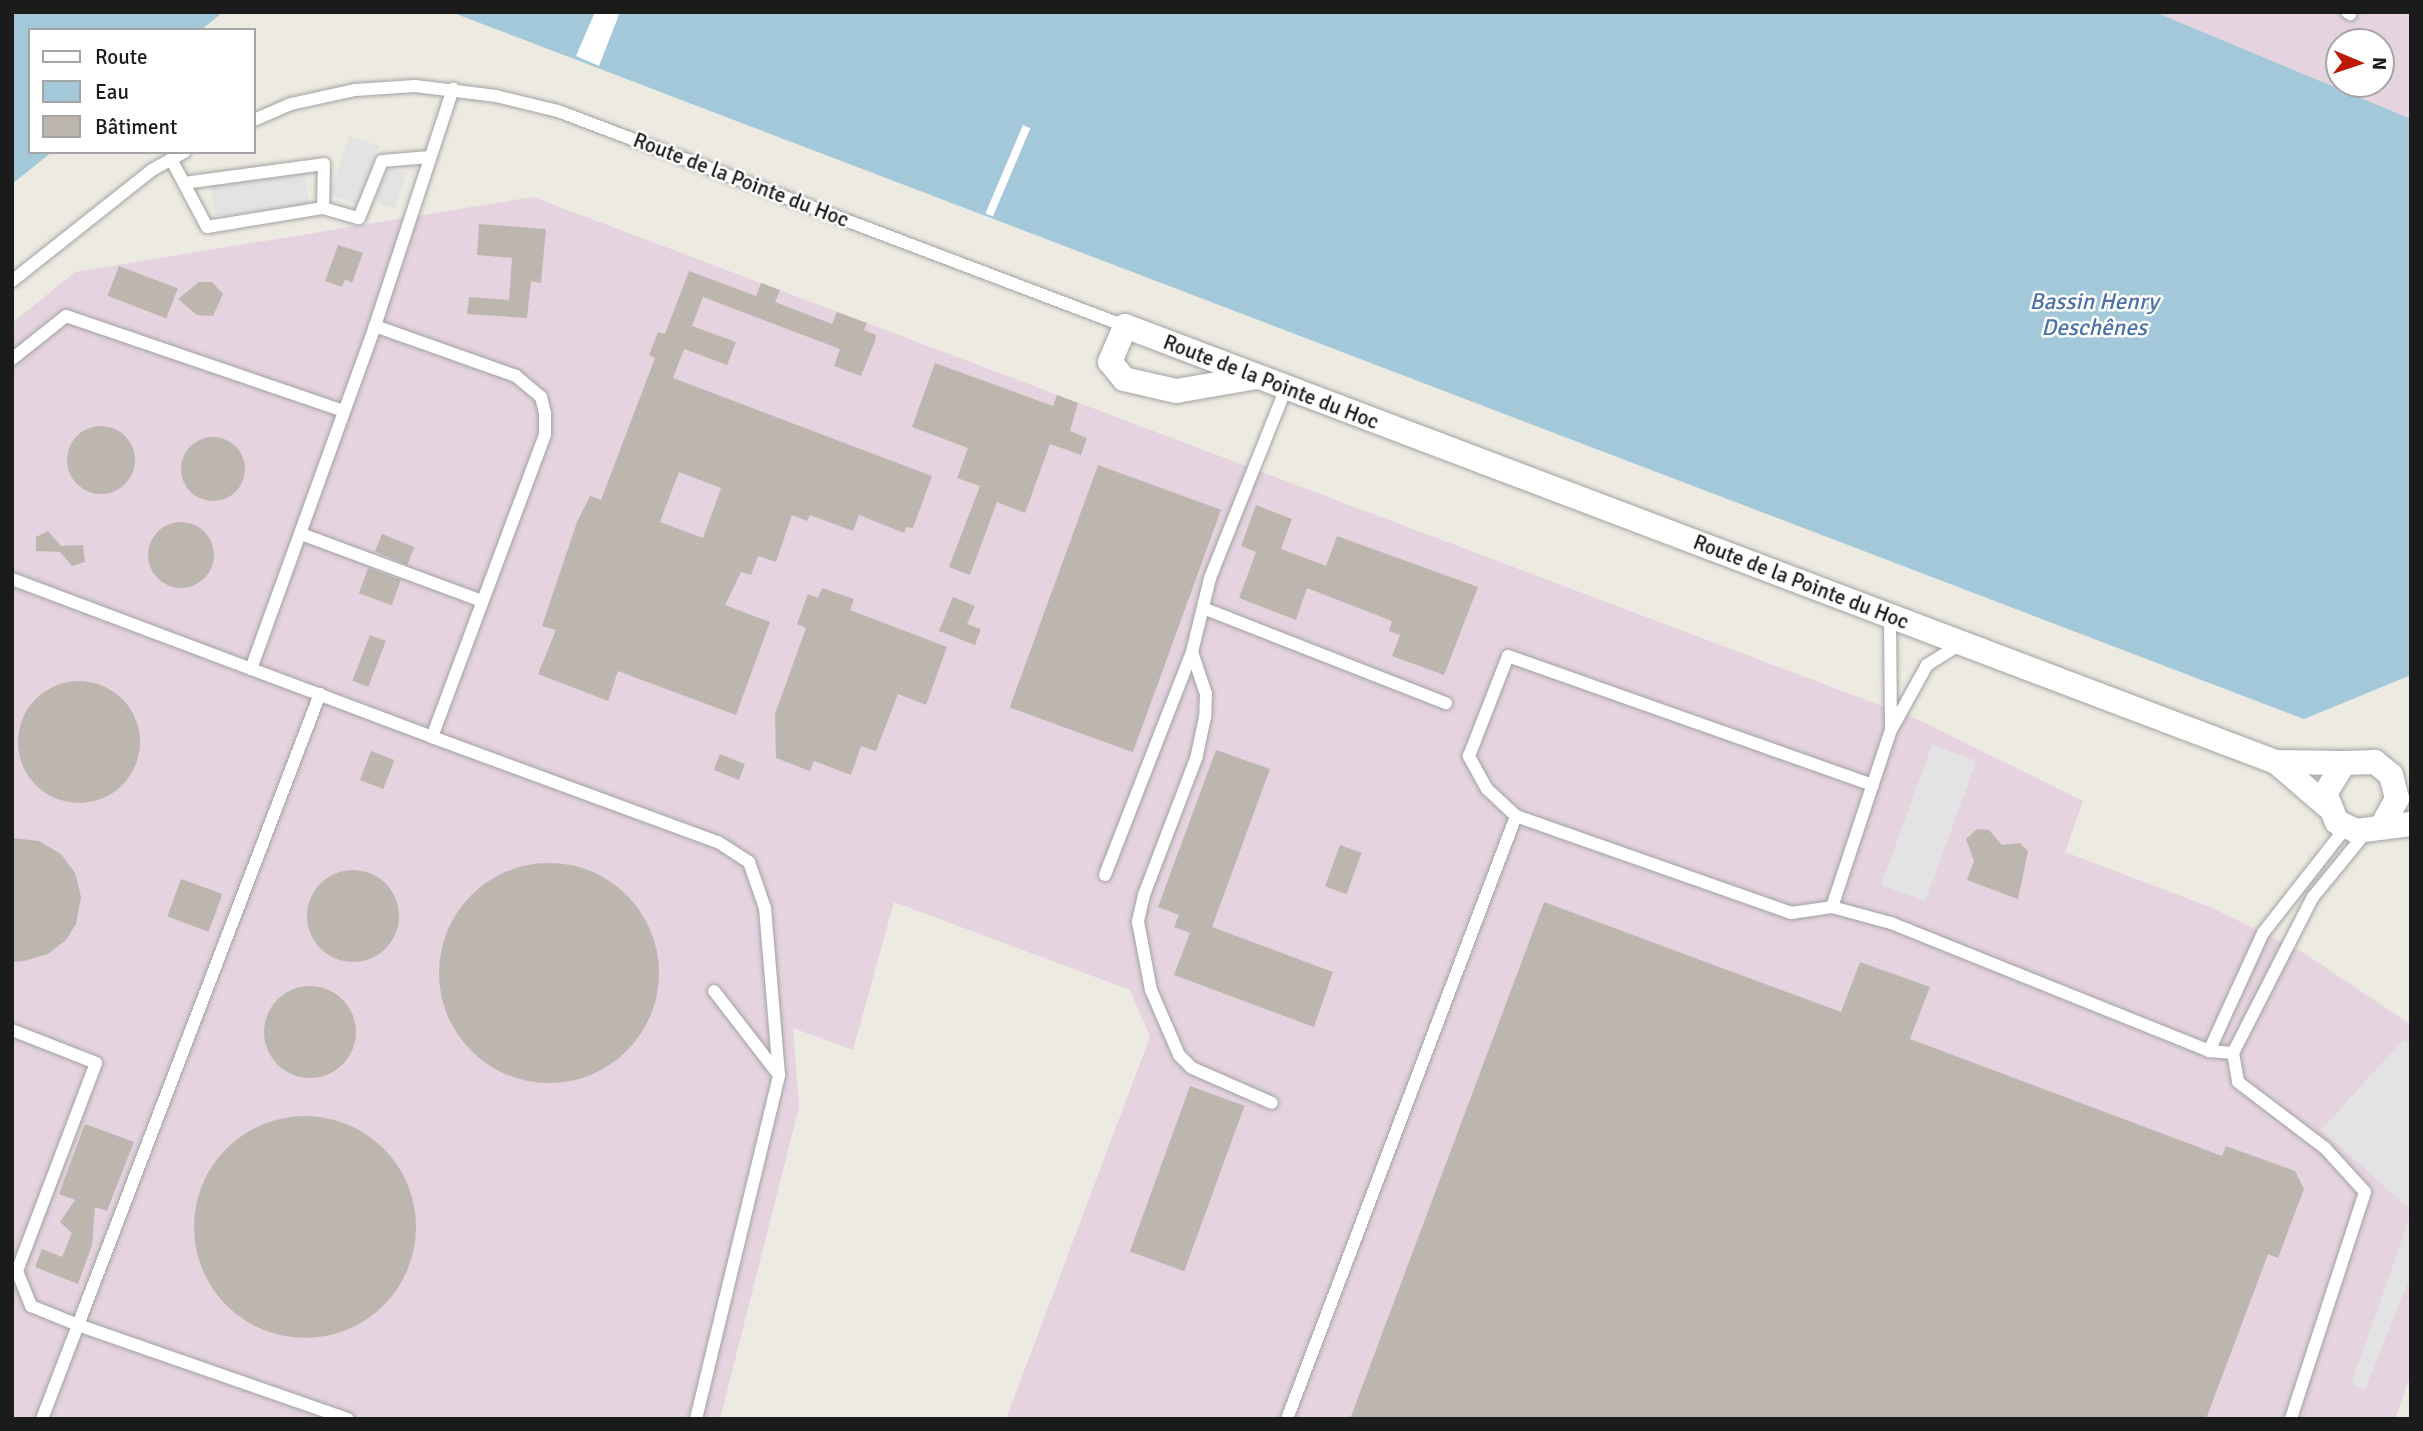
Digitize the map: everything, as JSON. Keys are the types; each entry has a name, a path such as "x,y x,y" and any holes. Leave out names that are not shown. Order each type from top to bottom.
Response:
{"street":[{"path":"1125,326 1110,362 1124,379 1176,391 1257,377"},
{"name":"Route de la Pointe du Hoc","path":"1125,326 2276,762 2344,763"},
{"name":"Route de la Pointe du Hoc","path":"2276,762 2332,814"},
{"path":"2375,828 2393,814 2403,792 2375,762 2344,763 2328,781 2332,814 2375,828 2411,824"}],"lane":[{"name":"Route de la Pointe du Hoc","path":"256,119 292,104 355,90 453,89 558,111 1125,326"},
{"path":"251,669 375,326 453,89"},
{"path":"12,281 180,154"},
{"path":"171,159 207,227 323,208 359,218 382,161 430,157"},
{"path":"184,183 324,164 323,208"},
{"path":"12,359 66,316 343,411"},
{"path":"375,326 516,376 541,397 545,434 432,737"},
{"path":"1105,875 1192,652 1203,608 1286,388"},
{"path":"301,534 482,601"},
{"path":"12,579 718,842 749,862 765,908 779,1075 696,1419"},
{"path":"1203,608 1446,703"},
{"path":"1889,615 1891,730"},
{"path":"1832,907 1891,730 1927,665 1962,643"},
{"path":"1192,652 1206,694 1205,717 1197,755 1144,895 1138,922 1152,990 1179,1055 1192,1068 1272,1103"},
{"path":"1873,785 1508,656 1469,756 1487,789 1516,816 1791,914 1832,907 1904,927 2209,1051 2233,1053"},
{"path":"42,1419 320,694"},
{"path":"2209,1051 2263,933 2339,836 2332,814"},
{"path":"1287,1419 1516,816"},
{"path":"2291,1419 2365,1192 2325,1148 2238,1082 2233,1053 2313,897 2375,828"},
{"path":"714,991 779,1075"},
{"path":"12,1030 96,1063 17,1271 31,1306 78,1325 348,1419"}],"shaded area":[{"path":"2155,12 2411,12 2411,119 2361,98 2395,98 2395,28 2325,28 2325,83"},
{"path":"350,136 379,146 359,205 330,195"},
{"path":"387,167 407,174 395,209 375,202"},
{"path":"305,172 309,205 215,216 211,184"},
{"path":"533,197 1919,720 2083,801 2065,852 2210,907 2301,951 2411,1025 2411,1374 2395,1419 1006,1419 1150,1037 1130,990 894,902 853,1050 793,1028 799,1107 720,1419 12,1419 12,323 75,272"},
{"path":"1932,745 1976,761 1925,901 1881,885"},
{"path":"2403,1040 2411,1046 2411,1210 2321,1130"},
{"path":"2411,1214 2411,1275 2365,1390 2351,1384"}],"water":[{"path":"12,12 223,12 203,28 28,28 28,154 50,154 12,184"},
{"name":"Bassin Henry Deschênes","path":"451,12 2155,12 2325,83 2325,98 2361,98 2411,119 2411,675 2304,719"}],"pier":[{"path":"595,12 620,12 599,66 576,56"},
{"path":"1023,125 1030,128 993,216 985,213"}],"building":[{"path":"479,224 546,229 541,283 531,281 527,318 467,314 469,297 509,300 512,258 477,255"},
{"path":"338,245 363,253 352,283 345,279 342,287 325,281"},
{"path":"119,266 178,289 166,318 108,296"},
{"path":"689,271 756,296 761,283 780,290 775,302 832,324 837,312 867,323 864,330 876,335 861,376 834,366 840,349 703,297 692,326 736,342 727,365 684,349 673,378 932,476 913,528 906,527 904,533 859,515 853,531 810,515 807,521 792,515 776,562 758,556 751,575 741,572 725,605 770,622 736,715 618,671 608,701 538,674 556,630 542,626 577,522 590,496 601,500 655,358 649,355 658,332 665,334","holes":["679,472 721,488 703,538 660,522"]},
{"path":"199,282 212,282 223,294 213,316 197,315 178,299"},
{"path":"935,363 1053,406 1057,395 1078,403 1070,431 1087,438 1081,455 1050,444 1025,513 997,502 970,575 949,567 980,486 957,478 968,448 912,427"},
{"path":"101,426 114,428 125,436 133,447 133,473 125,484 114,492 101,494 88,492 77,484 69,473 67,460 69,447 77,436 88,428"},
{"path":"207,437 219,437 236,446 243,457 243,481 236,492 219,501 207,501 195,496 186,487 181,475 181,463 186,451 195,442"},
{"path":"1098,465 1221,510 1133,752 1010,707"},
{"path":"1256,505 1292,519 1281,549 1326,566 1337,536 1478,587 1444,675 1392,656 1400,635 1389,631 1392,621 1307,588 1296,620 1239,598 1256,552 1241,546"},
{"path":"181,522 204,532 214,555 204,578 181,588 158,578 148,555 158,532"},
{"path":"48,531 61,546 83,545 85,562 72,566 60,552 36,551 36,537"},
{"path":"382,534 414,547 407,565 375,552"},
{"path":"368,568 401,580 392,605 359,593"},
{"path":"822,588 854,599 850,610 947,647 926,705 898,694 876,751 861,746 851,775 814,761 810,771 776,758 775,714 806,628 797,624 808,594 818,598"},
{"path":"953,597 975,606 967,624 981,629 975,645 939,631"},
{"path":"370,635 386,641 368,687 352,681"},
{"path":"79,681 102,685 122,699 136,719 140,742 136,765 122,785 102,799 79,803 56,799 36,785 22,765 18,742 22,719 36,699 56,685"},
{"path":"1216,750 1270,769 1212,927 1333,972 1314,1027 1174,975 1190,933 1174,927 1179,915 1158,907"},
{"path":"371,751 394,760 383,789 360,780"},
{"path":"720,754 745,764 739,780 714,770"},
{"path":"1977,829 1989,830 2002,845 2020,843 2028,851 2018,899 1967,880 1974,861 1966,839"},
{"path":"12,838 39,841 61,854 75,873 81,897 76,924 66,940 48,954 12,962"},
{"path":"1340,845 1362,853 1347,894 1325,886"},
{"path":"538,863 560,863 591,871 610,881 627,895 641,912 651,931 659,973 651,1015 641,1034 627,1051 610,1065 591,1075 560,1083 538,1083 497,1070 479,1058 464,1043 447,1015 439,984 439,962 452,921 464,903 479,888 507,871"},
{"path":"344,870 362,870 379,877 392,890 399,907 399,925 392,942 379,955 362,962 344,962 327,955 314,942 307,925 307,907 314,890 327,877"},
{"path":"181,879 222,894 209,932 167,917"},
{"path":"1544,902 1841,1012 1860,962 1930,987 1910,1039 2222,1156 2226,1146 2295,1171 2304,1189 2278,1258 2268,1254 2206,1419 1350,1419"},
{"path":"310,986 328,989 343,999 353,1014 356,1032 353,1050 343,1065 328,1075 310,1078 292,1075 277,1065 267,1050 264,1032 267,1014 277,999 292,989"},
{"path":"1190,1086 1245,1106 1184,1271 1130,1251"},
{"path":"305,1116 337,1121 357,1129 383,1149 403,1175 411,1195 416,1227 411,1259 403,1279 383,1305 357,1325 337,1333 305,1338 273,1333 253,1325 227,1305 207,1279 199,1259 194,1227 199,1195 207,1175 227,1149 253,1129 273,1121"},
{"path":"85,1124 134,1142 107,1211 95,1207 92,1245 78,1284 35,1267 42,1249 62,1257 72,1233 60,1222 75,1200 59,1194"}]}
